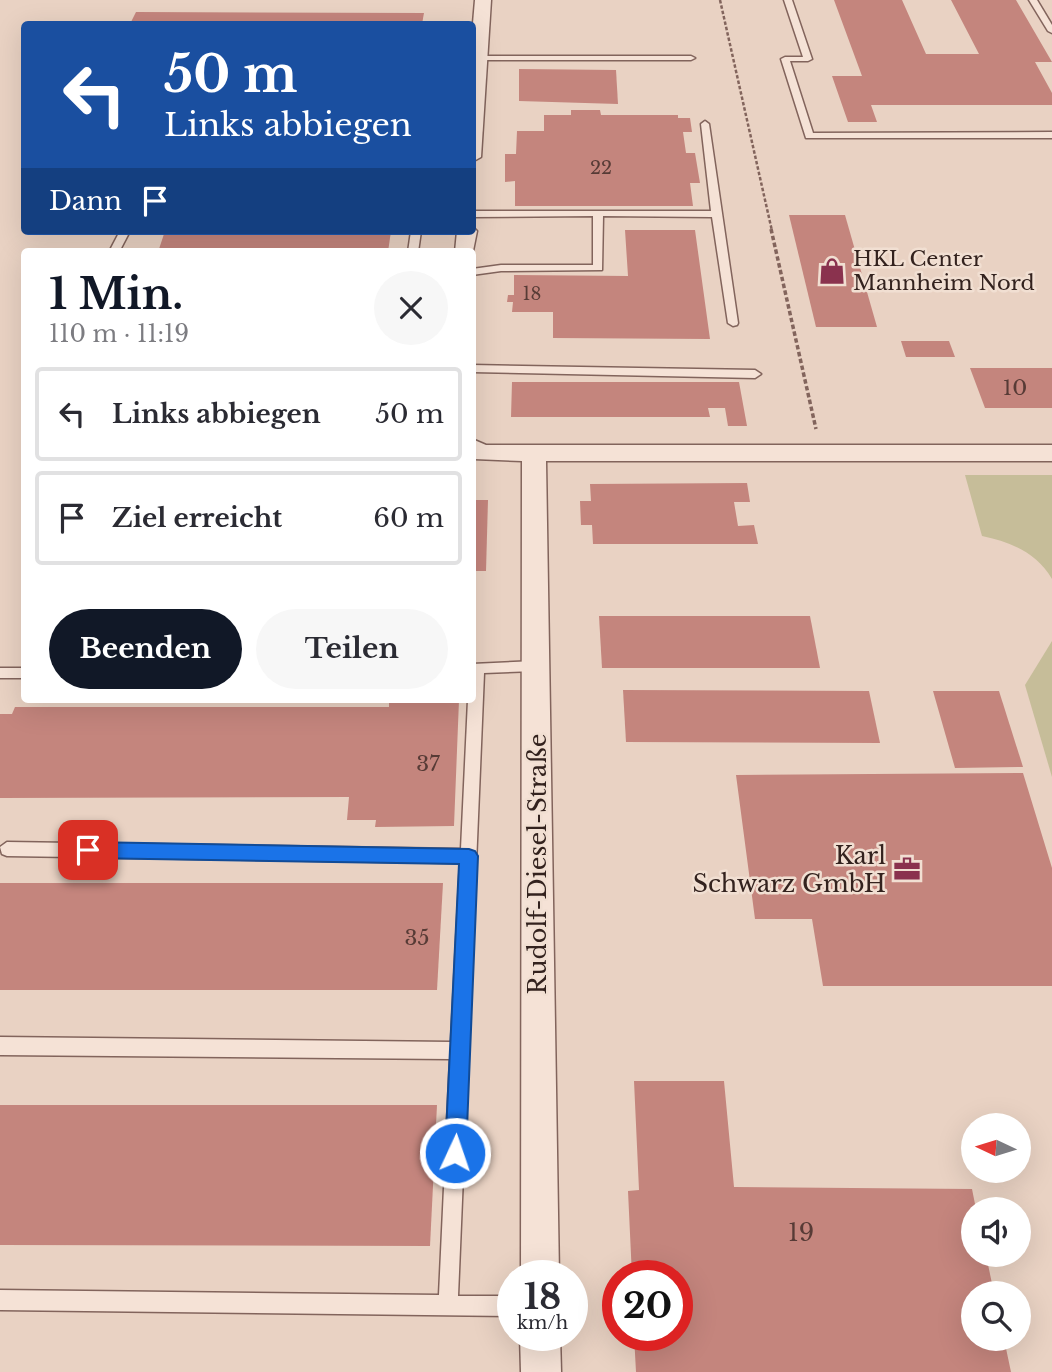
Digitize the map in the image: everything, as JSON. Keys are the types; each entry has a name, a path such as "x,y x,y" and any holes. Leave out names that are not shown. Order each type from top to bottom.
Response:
{"street":[{"path":"476,108 483,0"},
{"path":"476,449 482,453 1052,453"},
{"name":"Rudolf-Diesel-Straße","path":"534,453 540,1260"},
{"path":"540,1351 541,1372"}],"lane":[{"path":"788,0 807,59 785,59 809,136 1052,135"},
{"path":"1033,0 1052,31"},
{"path":"480,58 691,58"},
{"path":"705,124 733,323"},
{"path":"476,271 502,268 598,268 598,213"},
{"path":"476,214 716,214"},
{"path":"476,368 755,374"},
{"path":"476,668 535,666"},
{"path":"0,673 21,673"},
{"path":"448,1306 474,703"},
{"path":"7,849 469,856"},
{"path":"0,1046 460,1051"},
{"path":"0,1300 497,1307"}],"path":[{"path":"720,0 821,453"}],"shaded area":[{"path":"965,475 1052,475 1052,579 1039,562 1022,550 982,536"},
{"path":"1052,641 1052,777 1025,685"}],"building":[{"path":"834,0 902,0 926,54 979,54 951,0 1016,0 1052,62 1035,62 1052,93 1052,105 871,105 877,122 848,122 832,76 862,76"},
{"path":"136,12 424,13 423,21 132,21"},
{"path":"519,69 616,70 618,104 519,101"},
{"path":"571,110 600,110 601,115 678,115 678,118 690,118 692,132 683,132 686,153 695,153 700,183 690,183 693,206 515,206 515,181 505,182 505,154 516,154 517,131 544,131 544,115 571,115"},
{"name":"HKL Center Mannheim Nord","path":"789,215 845,215 877,327 816,327"},
{"path":"625,230 695,230 710,339 553,338 553,312 512,312 513,302 507,302 508,295 514,295 514,275 628,276"},
{"path":"164,235 390,235 389,248 159,248"},
{"path":"901,341 949,341 955,357 906,357"},
{"path":"970,368 1052,368 1052,408 985,408"},
{"path":"512,382 739,382 747,426 728,426 725,408 708,408 710,417 511,417"},
{"path":"747,483 750,502 734,502 738,526 754,525 758,544 593,544 592,525 581,525 580,501 591,501 590,484"},
{"path":"476,500 488,500 486,571 476,571"},
{"path":"599,616 810,616 820,668 602,668"},
{"path":"623,690 869,691 880,743 626,742"},
{"path":"933,691 999,691 1023,767 955,768"},
{"path":"389,703 459,703 454,826 375,827 376,820 347,820 349,797 0,798 0,714 12,714 15,707 389,707"},
{"path":"1023,773 1052,868 1052,986 823,986 812,919 755,919 736,775"},
{"path":"0,883 443,883 437,990 0,990"},
{"path":"634,1081 724,1081 734,1187 972,1189 974,1197 961,1197 961,1267 989,1267 991,1281 961,1281 961,1351 1007,1351 1011,1372 636,1372 635,1351 693,1351 693,1260 631,1260 628,1191 639,1190"},
{"path":"0,1105 437,1105 430,1246 0,1245"}],"place":[{"name":"HKL Center Mannheim Nord","path":"832,271"},
{"name":"Karl Schwarz GmbH","path":"907,869"}],"route":[{"path":"88,850 469,856 455,1153"}]}
